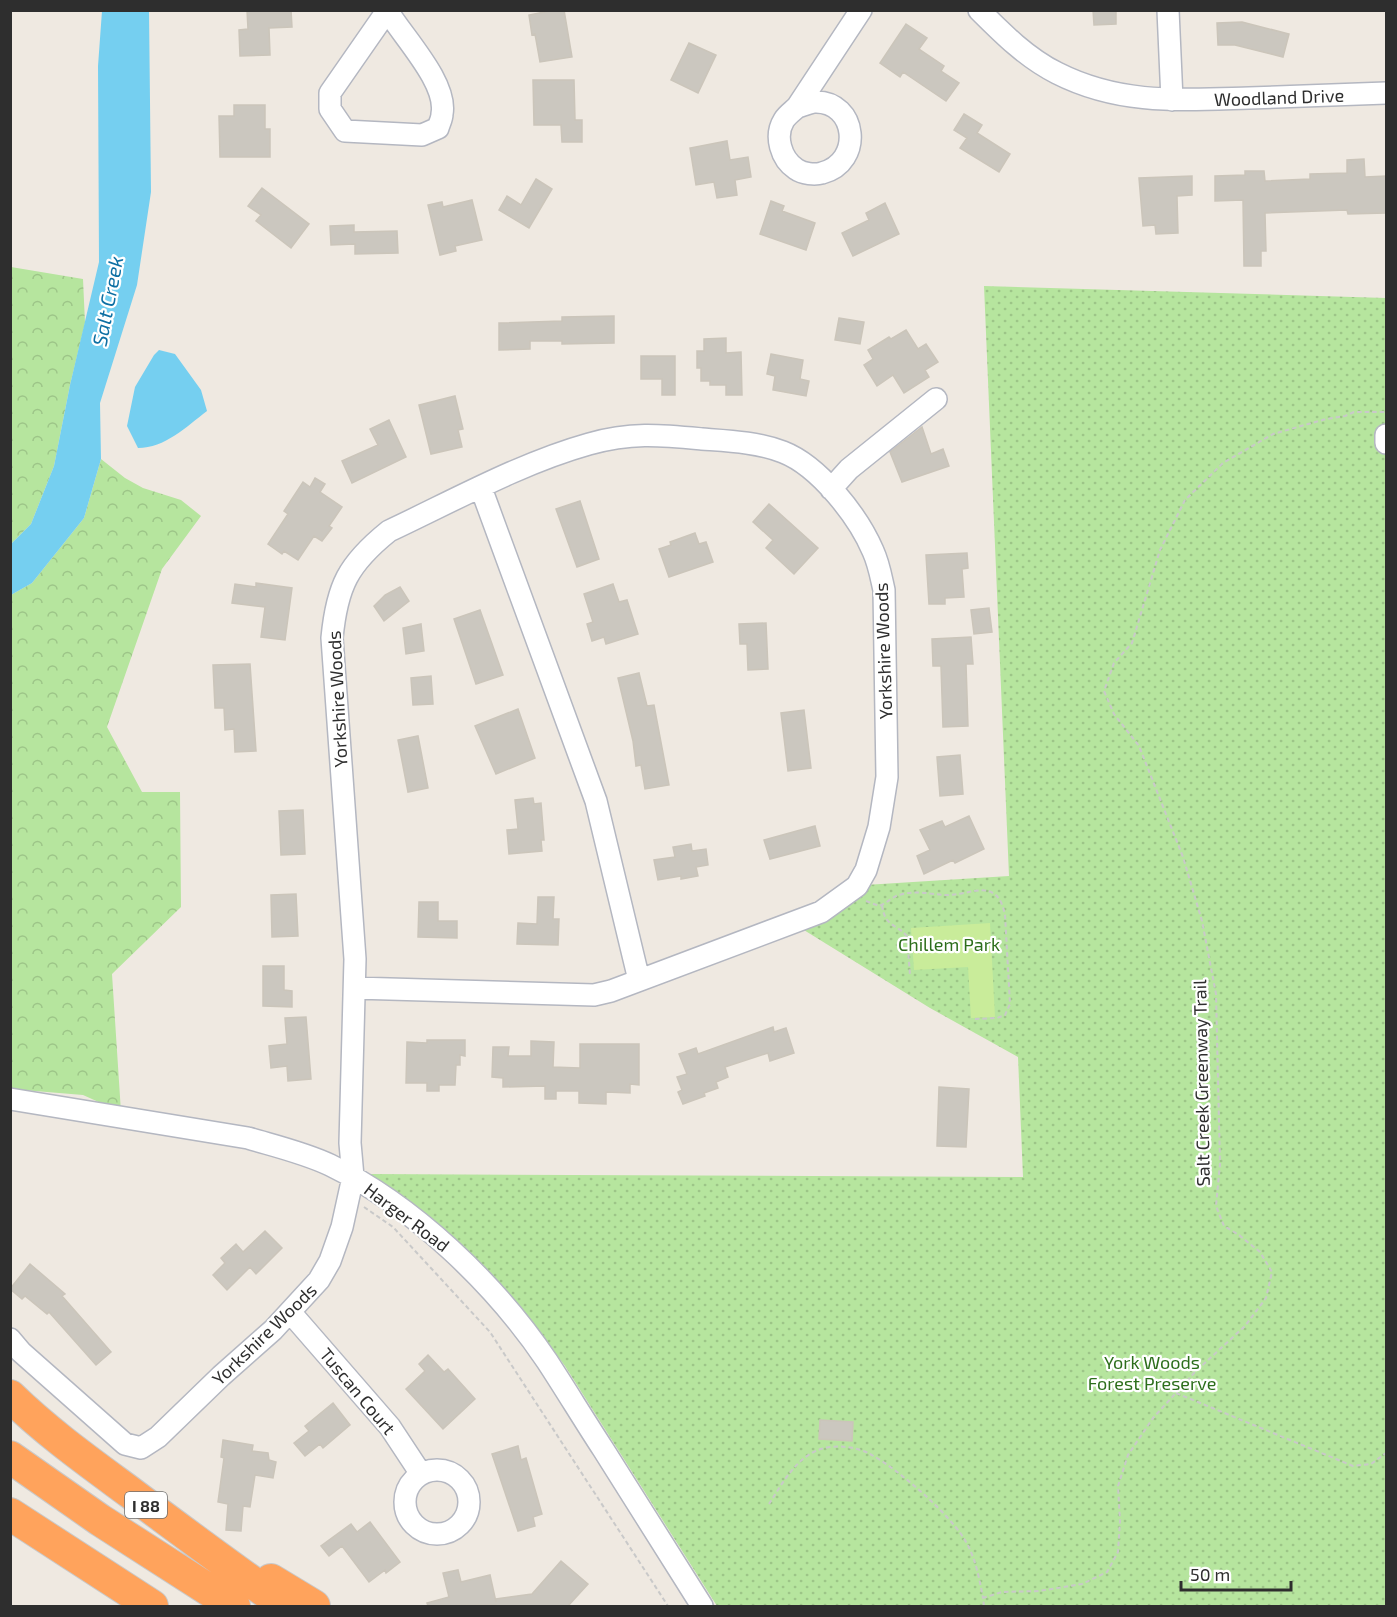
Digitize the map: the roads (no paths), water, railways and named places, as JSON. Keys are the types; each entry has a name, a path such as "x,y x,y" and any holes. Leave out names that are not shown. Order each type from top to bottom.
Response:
{"highway":[{"name":"I 88","path":"10,1396 55,1437 189,1538 286,1606"},
{"name":"I 88","path":"10,1457 100,1520 234,1606"},
{"path":"131,1493 314,1606"},
{"path":"10,1514 152,1606"}],"street":[{"path":"797,107 861,10"},
{"name":"Woodland Drive","path":"979,10 1026,54 1057,73 1082,84 1121,95 1172,100 1386,93"},
{"path":"1168,10 1172,100"},
{"path":"387,11 433,77 440,95 443,113 438,128 422,135 345,131 330,109 330,93 387,11"},
{"path":"831,489 849,469 936,399"},
{"name":"Yorkshire Woods","path":"10,1339 21,1352 125,1444 141,1448 158,1437 290,1312 320,1280 330,1261 342,1227 353,1177 350,1143 355,988 355,959 332,638 337,599 354,564 370,546 389,531 555,455 590,443 638,434 749,443 769,447 800,461 817,474 863,532 873,550 884,590 887,777 879,827 866,870 857,886 821,912 594,996 355,988"},
{"path":"1386,435 1386,443"},
{"path":"481,488 596,801 639,980"},
{"name":"Harger Road","path":"10,1099 248,1138 312,1158 353,1177 394,1204 441,1240 526,1332 702,1606"},
{"name":"Tuscan Court","path":"290,1312 390,1427 421,1474"}],"water":[{"name":"Salt Creek","path":"102,11 149,11 151,192 137,285 100,403 101,459 84,518 32,583 11,595 11,544 31,524 54,466 70,385 99,262 98,66"},
{"path":"159,350 175,354 201,390 207,411 166,441 138,448 127,426 135,387"}],"park label":[{"name":"Chillem Park","path":"949,944"},
{"name":"York Woods Forest Preserve","path":"1152,1372"}]}
